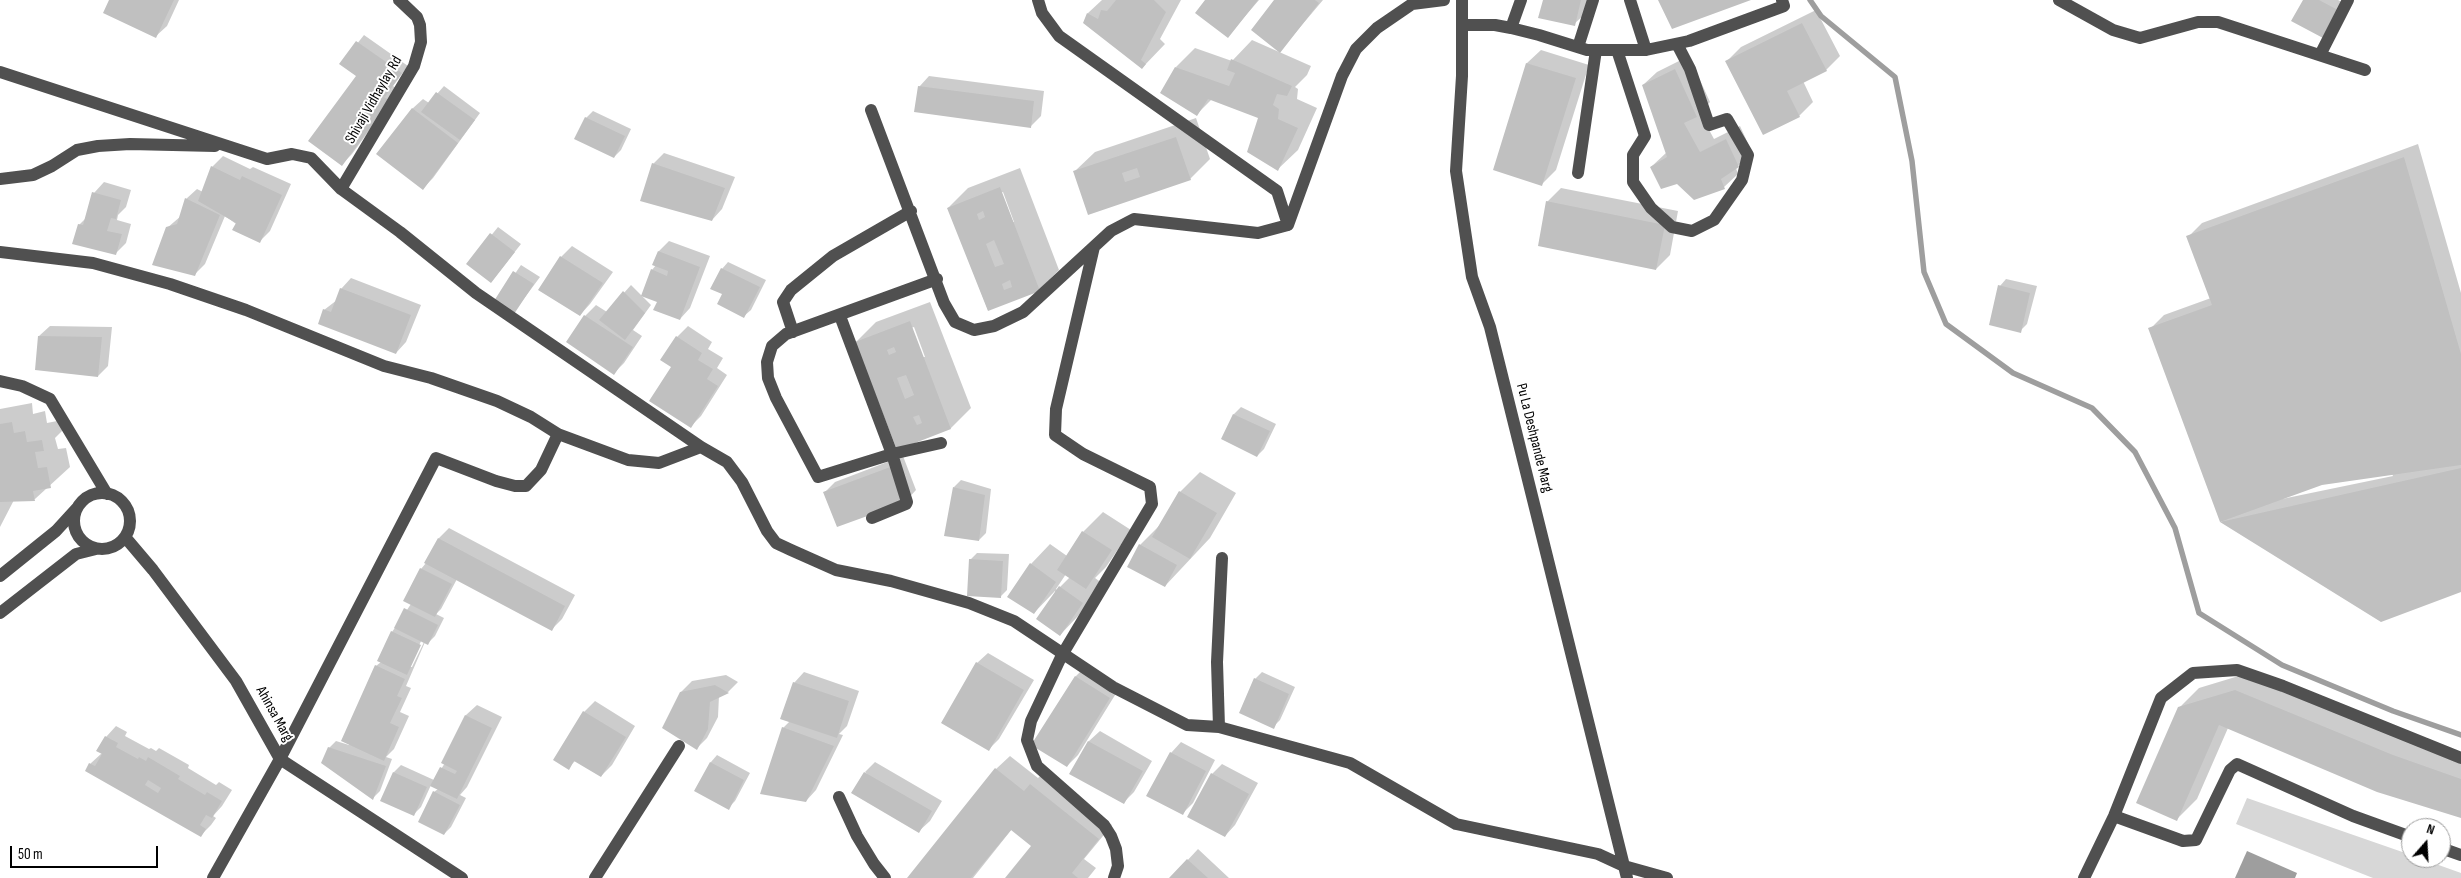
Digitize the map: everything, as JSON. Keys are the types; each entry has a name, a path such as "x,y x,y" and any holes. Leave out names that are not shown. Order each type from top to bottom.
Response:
{"street":[{"path":"1038,0 1042,13 1059,36 1278,191 1288,225"},
{"path":"1288,225 1342,76 1356,49 1377,28 1412,4 1444,0"},
{"name":"Pu La Deshpande Marg","path":"1462,0 1462,76 1456,171 1472,276 1492,337 1625,872"},
{"path":"1511,28 1521,0"},
{"path":"1578,47 1593,0"},
{"path":"1630,0 1646,50"},
{"path":"1462,25 1495,25 1596,50 1646,50 1690,41 1784,6 1782,0"},
{"path":"2059,0 2113,30 2140,38 2198,22 2218,22 2365,70"},
{"path":"2320,55 2348,0"},
{"name":"Shivaji Vidhaylay Rd","path":"341,189 414,66 421,42 420,25 417,17 405,2"},
{"path":"1617,50 1645,136 1633,155 1633,182 1651,208 1672,227 1692,231 1714,220 1742,180 1748,155 1727,119 1709,125 1690,69 1677,44"},
{"path":"1578,173 1596,50"},
{"path":"0,72 267,160 292,154 311,158 341,189 400,232 476,293 701,447 727,462 742,482 767,531 776,543 836,570 891,581 968,603 1014,621 1062,655 1113,687 1187,725 1219,727 1350,762 1456,824 1598,854 1625,872 1667,878"},
{"path":"871,110 937,279 944,303 955,322 974,330 994,326 1023,312 1111,231 1134,219 1258,233 1288,225"},
{"path":"0,179 34,175 77,150 98,146 130,144 226,146"},
{"path":"793,332 783,302 791,290 833,256 911,211"},
{"path":"1094,247 1056,409 1055,435 1083,454 1150,487 1152,504 1062,655 1031,721 1027,740 1037,766 1104,825 1111,836 1116,849 1118,866 1114,878"},
{"path":"0,252 93,263 170,284 246,310 384,366 431,378 497,401 531,417 558,434 628,460 659,462 701,447"},
{"path":"937,279 840,316 786,334 772,346 767,362 768,378 776,398 818,477 892,454 941,442"},
{"path":"840,316 892,454 907,502 872,518"},
{"path":"0,381 22,386 50,399 107,494"},
{"path":"213,878 280,759 436,458 496,481 515,486 526,486 541,470 558,434"},
{"path":"0,576 56,531 78,506 91,496 107,494 117,498 125,506 129,516 129,526 125,537 117,545 107,549 96,549 76,554 0,613"},
{"path":"78,506 74,516 74,527 78,537 96,549"},
{"name":"Ahinsa Marg","path":"125,537 153,570 236,681 280,759 462,878"},
{"path":"1219,727 1217,662 1222,558"},
{"path":"2084,878 2114,816 2161,698 2193,673 2237,670 2310,697 2461,758"},
{"path":"595,878 679,746"},
{"path":"2114,816 2183,841 2196,840 2230,770 2237,764 2353,816 2401,833"},
{"path":"839,797 857,836 885,878"}],"shaded area":[{"path":"2247,798 2401,852 2401,868 2447,868 2461,873 2461,878 2373,878 2236,824"},
{"path":"2247,851 2297,873 2295,878 2235,878"}],"building":[{"path":"109,0 174,0 156,38 103,13"},
{"path":"1116,0 1154,0 1166,12 1141,60 1146,64 1142,69 1083,23 1087,13 1098,19 1101,10 1107,11"},
{"path":"1205,0 1258,0 1228,38 1195,13"},
{"path":"1274,0 1315,0 1319,3 1280,53 1251,30"},
{"path":"1543,0 1581,0 1575,26 1538,18"},
{"path":"1658,0 1751,0 1672,29"},
{"path":"2303,0 2319,0 2338,10 2323,38 2291,21"},
{"path":"1802,23 1827,71 1787,91 1800,117 1763,135 1725,61"},
{"path":"356,41 402,73 385,97 371,88 390,101 342,166 308,141 356,76 339,64"},
{"path":"1231,59 1292,86 1287,96 1277,94 1273,105 1279,109 1278,119 1298,128 1278,171 1247,152 1258,118 1208,99 1197,116 1160,93 1175,67 1229,86 1235,73 1227,70"},
{"path":"1526,63 1576,78 1542,186 1493,170"},
{"path":"1675,69 1697,117 1684,123 1700,152 1726,139 1739,167 1721,179 1725,189 1694,200 1677,184 1661,189 1650,167 1667,157 1642,85"},
{"path":"918,86 1034,101 1031,128 914,112"},
{"path":"436,92 475,120 460,140 421,112"},
{"path":"412,108 458,143 423,190 376,154"},
{"path":"585,117 625,136 614,158 574,139"},
{"path":"1176,137 1191,180 1088,215 1073,171","holes":["1137,168 1140,177 1125,182 1122,173"]},
{"path":"2404,157 2461,354 2461,465 2322,485 2220,522 2148,328 2212,305 2186,236"},
{"path":"652,163 725,188 712,221 640,201"},
{"path":"211,166 240,180 242,176 282,195 260,243 232,230 236,223 198,201"},
{"path":"1000,187 1040,291 988,311 947,208","holes":["983,211 985,217 979,220 977,214","994,240 1004,264 995,267 986,244","1010,280 1012,287 1004,290 1002,284"]},
{"path":"92,192 121,200 116,219 111,218 107,231 122,234 116,255 72,244 78,224 83,225"},
{"path":"185,198 220,215 195,276 152,265 166,227 177,224"},
{"path":"1546,201 1665,225 1656,270 1538,246"},
{"path":"490,233 515,252 491,283 466,264"},
{"path":"658,251 700,267 680,320 653,310 657,302 641,296 651,269 667,276 668,271 652,265"},
{"path":"560,256 603,283 580,316 538,290"},
{"path":"721,268 760,287 744,318 717,304 722,294 710,289"},
{"path":"513,271 534,284 514,314 494,301"},
{"path":"1998,285 2030,293 2021,333 1989,325"},
{"path":"340,288 411,315 396,354 318,324 323,309 331,312"},
{"path":"623,291 645,313 625,340 599,320"},
{"path":"584,315 633,347 614,375 566,342"},
{"path":"910,321 951,429 897,450 855,342","holes":["894,347 896,352 889,355 887,350","906,375 914,395 905,399 897,378","919,415 922,423 917,425 913,417"]},
{"path":"38,336 102,337 98,377 35,370"},
{"path":"676,336 702,353 698,360 713,369 707,379 718,386 691,428 649,401 671,367 660,360"},
{"path":"1233,414 1270,431 1257,457 1221,439"},
{"path":"12,422 14,433 25,431 27,442 42,440 44,451 35,452 38,468 47,467 51,488 33,491 35,501 0,502 0,424"},
{"path":"893,466 906,502 837,527 823,492"},
{"path":"2461,468 2461,592 2381,622 2220,522"},
{"path":"953,487 985,495 979,541 944,536"},
{"path":"1179,491 1217,513 1190,559 1152,537"},
{"path":"1082,531 1112,550 1086,589 1057,570"},
{"path":"438,538 565,606 552,631 424,563"},
{"path":"1139,544 1177,565 1165,587 1127,567"},
{"path":"969,559 1003,561 1001,598 967,596"},
{"path":"1030,563 1056,582 1034,614 1007,597"},
{"path":"420,568 452,584 435,617 403,601"},
{"path":"1059,586 1083,603 1060,636 1036,619"},
{"path":"404,608 438,625 428,645 394,628"},
{"path":"391,631 421,645 407,675 377,661"},
{"path":"976,662 1024,690 989,751 941,723"},
{"path":"375,665 405,679 397,696 402,698 390,723 399,727 384,761 341,741"},
{"path":"1075,676 1110,698 1067,767 1031,745"},
{"path":"1254,678 1289,694 1274,729 1239,713"},
{"path":"793,682 849,701 837,738 780,719"},
{"path":"715,685 729,693 710,702 708,729 697,750 662,728 680,692"},
{"path":"2235,690 2393,755 2461,779 2461,818 2377,792 2219,725 2177,821 2136,803 2178,707"},
{"path":"583,711 626,737 601,777 574,761 569,770 553,760"},
{"path":"465,715 492,728 457,799 430,786 440,767 455,774 457,771 441,763"},
{"path":"782,727 834,746 806,802 760,794"},
{"path":"105,736 118,743 116,747 138,759 139,757 146,761 148,757 180,776 178,779 205,795 207,792 222,801 212,818 206,815 200,825 206,829 201,837 85,771 89,763 95,766 102,754 96,751","holes":["148,780 161,788 158,793 145,785"]},
{"path":"1088,741 1143,771 1124,804 1069,774"},
{"path":"328,747 386,766 373,800 321,763"},
{"path":"1170,752 1206,771 1183,815 1146,796"},
{"path":"710,762 744,780 729,810 694,791"},
{"path":"995,768 1024,791 1030,784 1099,839 1072,873 1078,878 1005,878 1031,846 1011,830 971,878 907,878"},
{"path":"393,772 427,787 414,816 380,801"},
{"path":"864,772 932,811 919,833 851,793"},
{"path":"1211,773 1249,794 1225,837 1187,817"},
{"path":"433,791 460,805 444,835 418,822"},
{"path":"1187,859 1208,878 1169,878"}],"waterway":[{"path":"1810,0 1821,16 1895,77 1912,161 1924,272 1946,324 2013,373 2092,408 2135,452 2175,528 2199,613 2282,665 2393,711 2461,735"}]}
